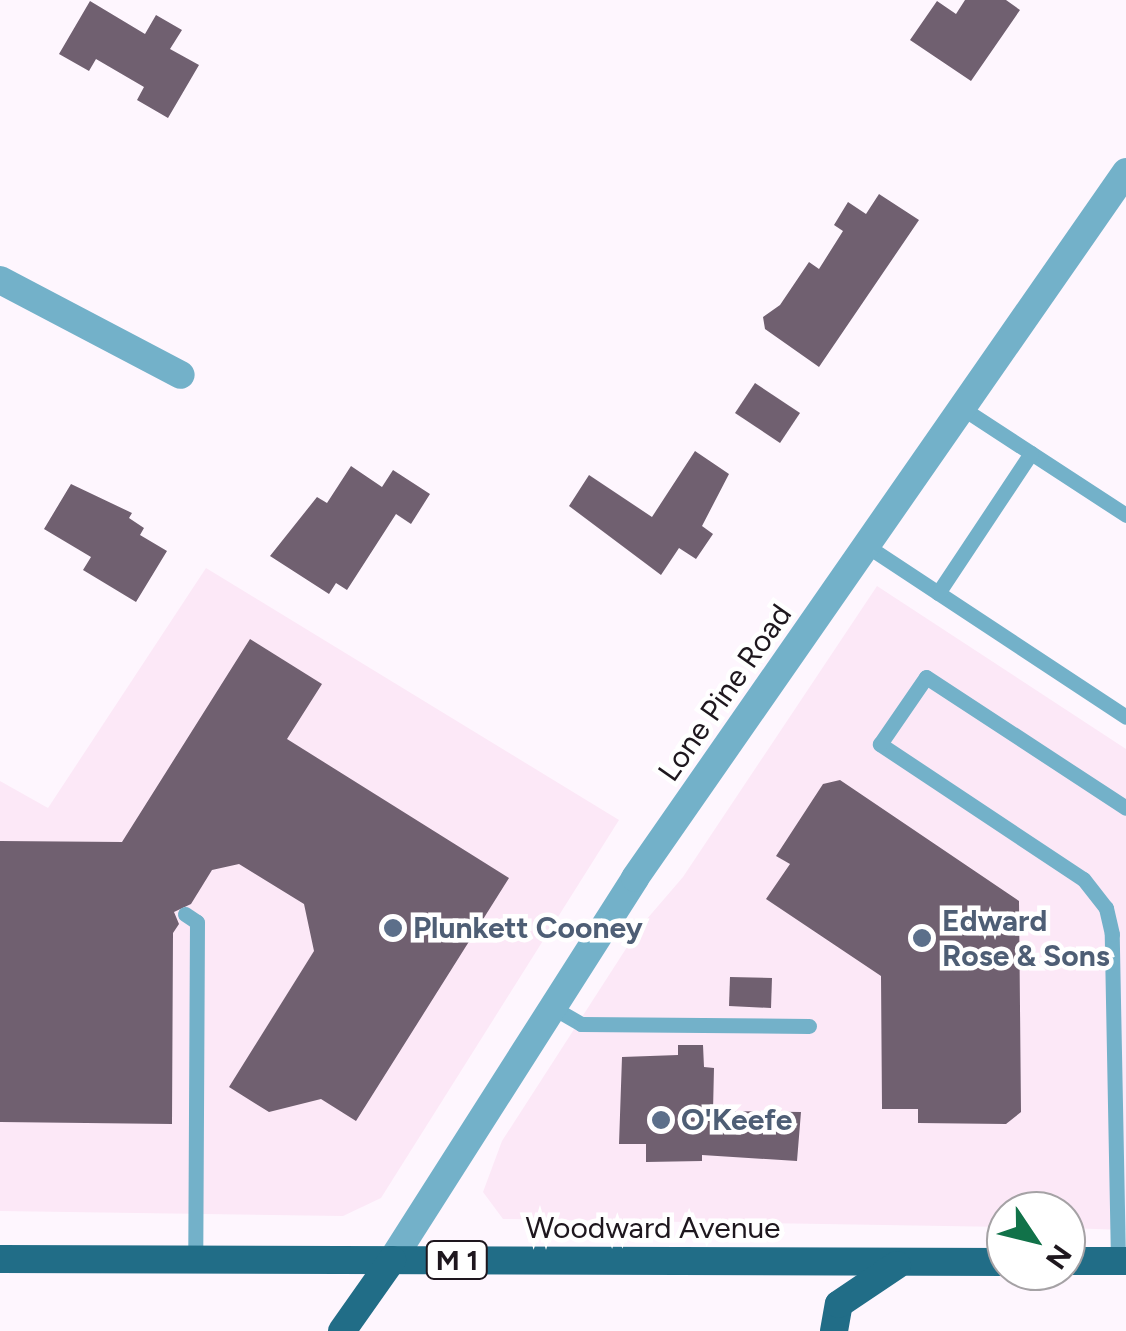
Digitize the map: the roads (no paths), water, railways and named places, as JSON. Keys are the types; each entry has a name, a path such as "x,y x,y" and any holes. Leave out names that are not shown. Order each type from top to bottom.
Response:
{"main road":[{"name":"Woodward Avenue","path":"0,1260 986,1262"},
{"path":"342,1331 392,1260"},
{"path":"834,1331 839,1304 850,1293 889,1266 913,1261"},
{"path":"1086,1261 1122,1261"}],"street":[{"name":"Lone Pine Road","path":"392,1260 550,1006 1126,172"},
{"path":"0,280 181,376"}],"lane":[{"path":"962,408 1126,515"},
{"path":"938,593 1030,454"},
{"path":"867,546 1126,717"},
{"path":"1122,1261 1122,1108 1111,1108 1112,934 1100,896 1084,878 880,744 926,676 1126,808"},
{"path":"185,914 197,922 195,1260"},
{"path":"550,1006 581,1024 808,1026"}],"place":[{"name":"Plunkett Cooney","path":"393,928"},
{"name":"Edward Rose & Sons","path":"922,938"},
{"name":"O'Keefe","path":"661,1120"}]}
